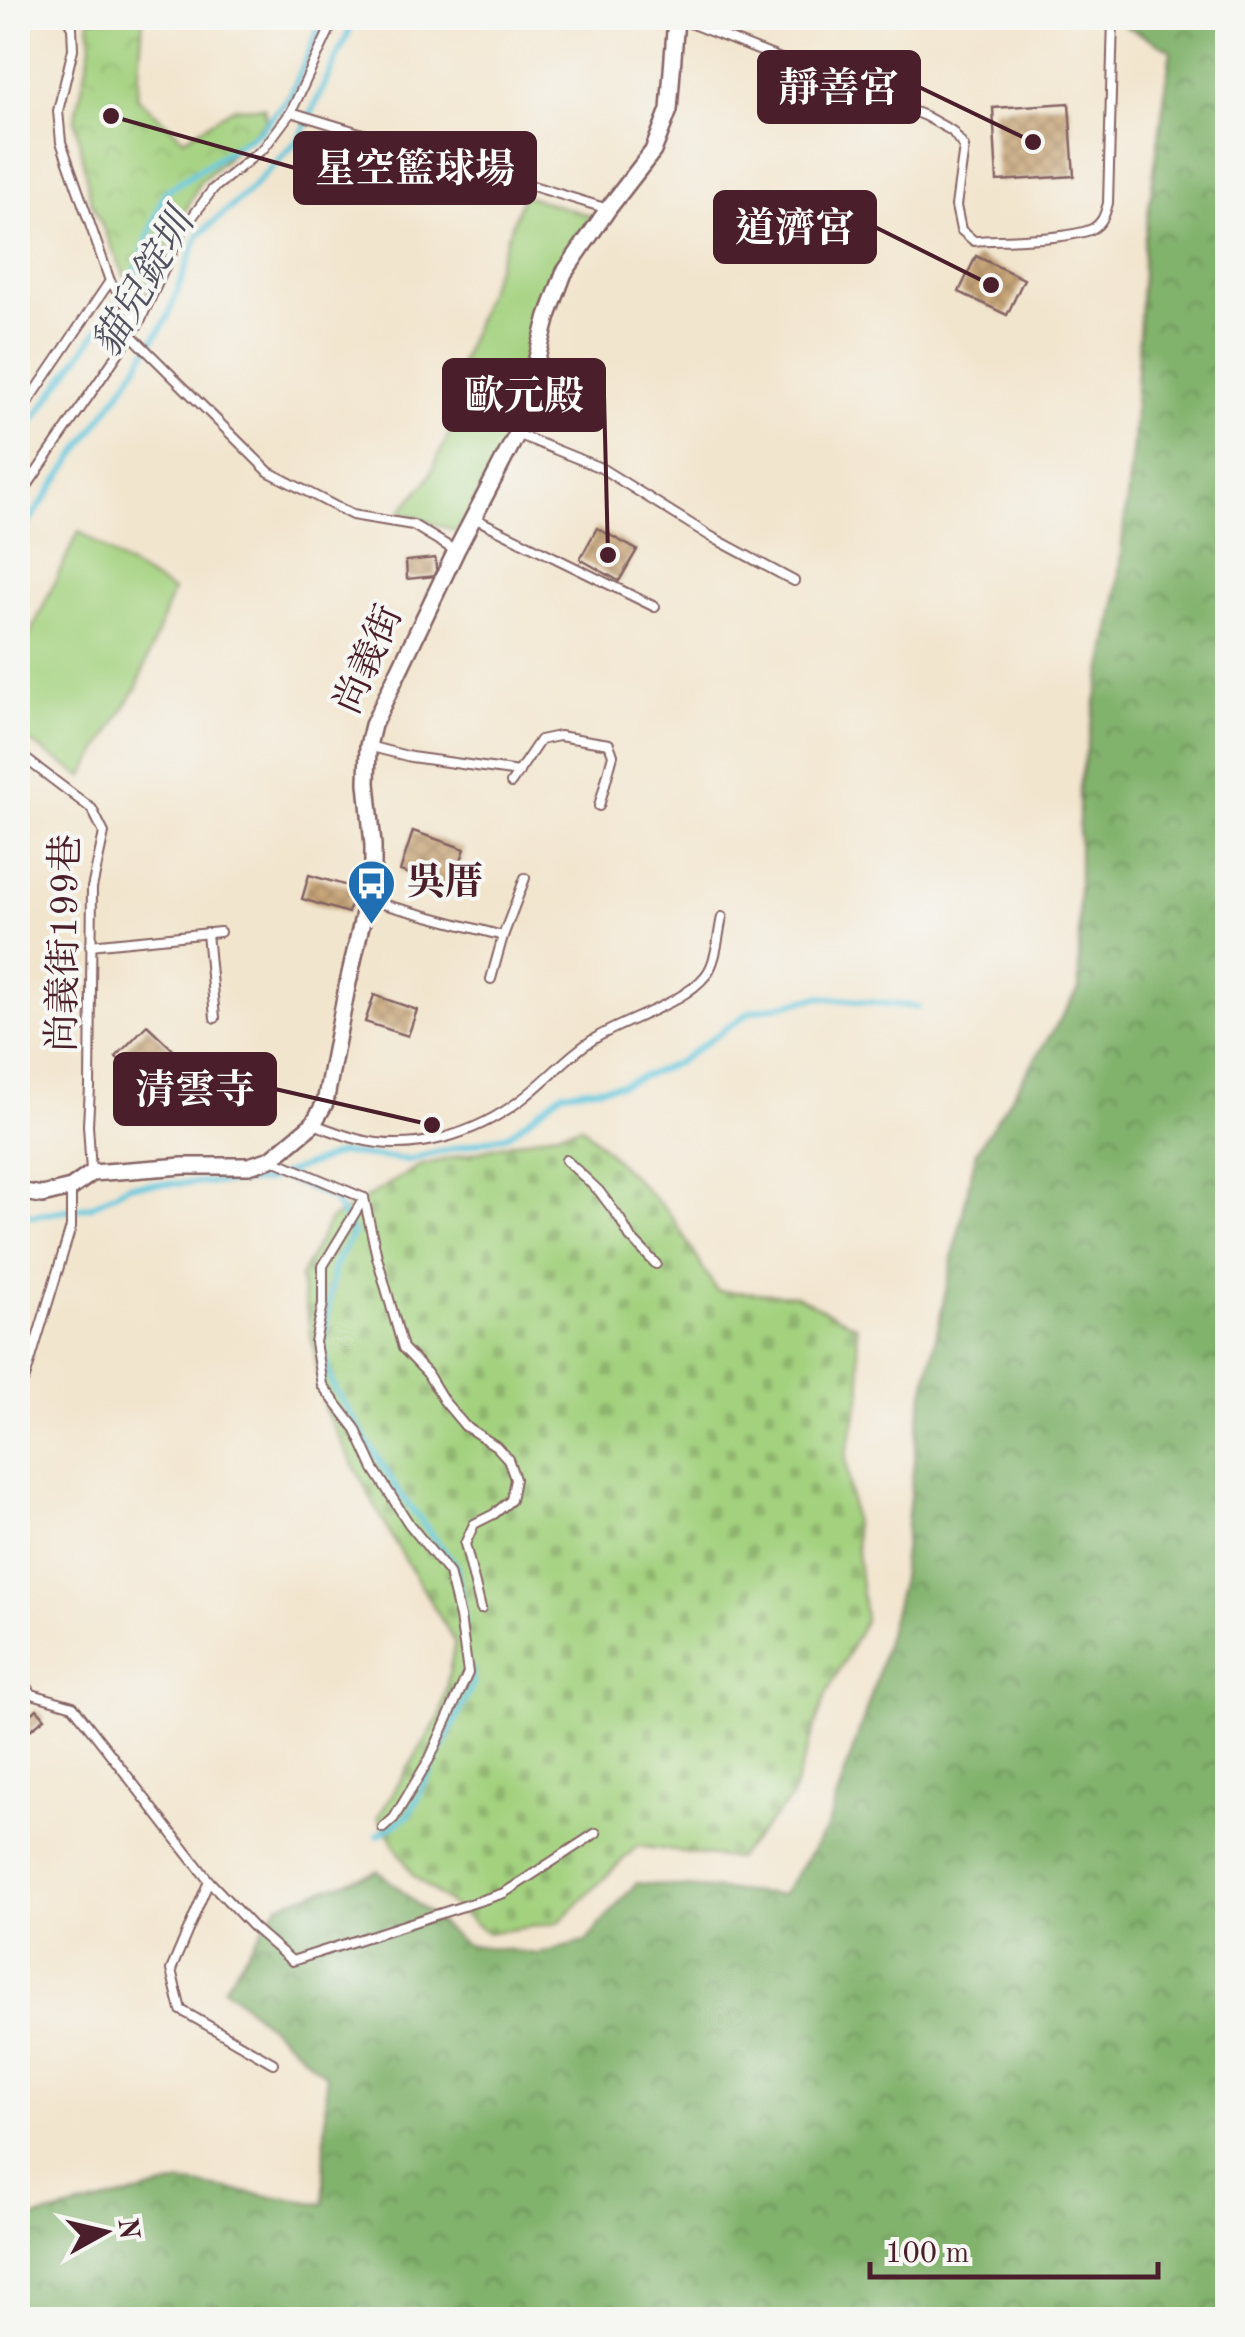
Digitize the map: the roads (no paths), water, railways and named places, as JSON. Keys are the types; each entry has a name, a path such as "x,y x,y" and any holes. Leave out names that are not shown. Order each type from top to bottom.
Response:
{"street":[{"name":"尚義街","path":"313,1124 325,1103 373,873 366,783 373,724 517,434 548,316 564,274 653,151 669,110 676,18"},
{"path":"18,1192 42,1194 71,1188 92,1173 249,1166 276,1161 313,1124"}],"lane":[{"path":"66,18 72,27 74,48 58,111 61,142 110,281 139,323"},
{"path":"18,499 139,323 182,231 213,189 264,148 291,112 335,18"},
{"path":"676,18 924,116 952,132 964,147 956,206 958,218 961,230 974,241 1067,234 1092,228 1103,220 1108,204 1113,18"},
{"path":"291,112 608,209"},
{"path":"18,418 110,281"},
{"path":"131,335 269,472 352,515 413,524 456,551"},
{"path":"517,434 601,468 710,536 794,581"},
{"path":"474,518 656,607"},
{"path":"511,783 540,740 560,736 609,744 613,755 599,806"},
{"path":"368,746 411,757 519,772"},
{"name":"尚義街199巷","path":"18,753 92,809 104,833 92,888 90,944 88,1125 92,1173"},
{"path":"491,979 524,878"},
{"path":"366,900 503,936"},
{"path":"313,1124 358,1140 394,1144 438,1140 478,1126 520,1101 598,1036 652,1011 707,974 722,917"},
{"path":"90,944 220,932"},
{"path":"207,934 216,1018"},
{"path":"566,1160 599,1191 630,1237 656,1264"},
{"path":"276,1161 364,1198"},
{"path":"18,1390 26,1378 71,1222 71,1188"},
{"path":"364,1198 403,1348 427,1373 465,1426 496,1446 508,1459 515,1479 511,1500 474,1524 466,1544 481,1609"},
{"path":"364,1198 323,1266 323,1304 315,1342 322,1385 354,1428 374,1470 409,1524 449,1573 468,1673 430,1758 394,1818 383,1828"},
{"path":"18,1676 32,1694 73,1706 209,1881 292,1961 504,1893 596,1833"},
{"path":"209,1881 171,1970 181,2010 272,2064"}],"waterway":[{"path":"132,281 165,192 261,130 291,94 324,18"},
{"name":"貓兒錠圳","path":"18,537 167,319 198,236 300,138 355,18"},
{"path":"18,442 117,304"},
{"path":"18,1211 33,1216 92,1206 129,1185 265,1181 340,1153 408,1160 508,1135 563,1092 621,1085 677,1063 750,1012 819,997 918,1007"},
{"path":"280,1175 333,1199 353,1234 334,1266 323,1344 331,1382 400,1494 456,1566 464,1622"},
{"path":"378,1835 409,1815 473,1684 471,1669"}],"place":[{"name":"星空籃球場","path":"111,116"},
{"name":"靜善宮","path":"1033,142"},
{"name":"道濟宮","path":"991,285"},
{"name":"歐元殿","path":"608,555"},
{"name":"吳厝","path":"372,926"},
{"name":"清雲寺","path":"432,1125"}]}
